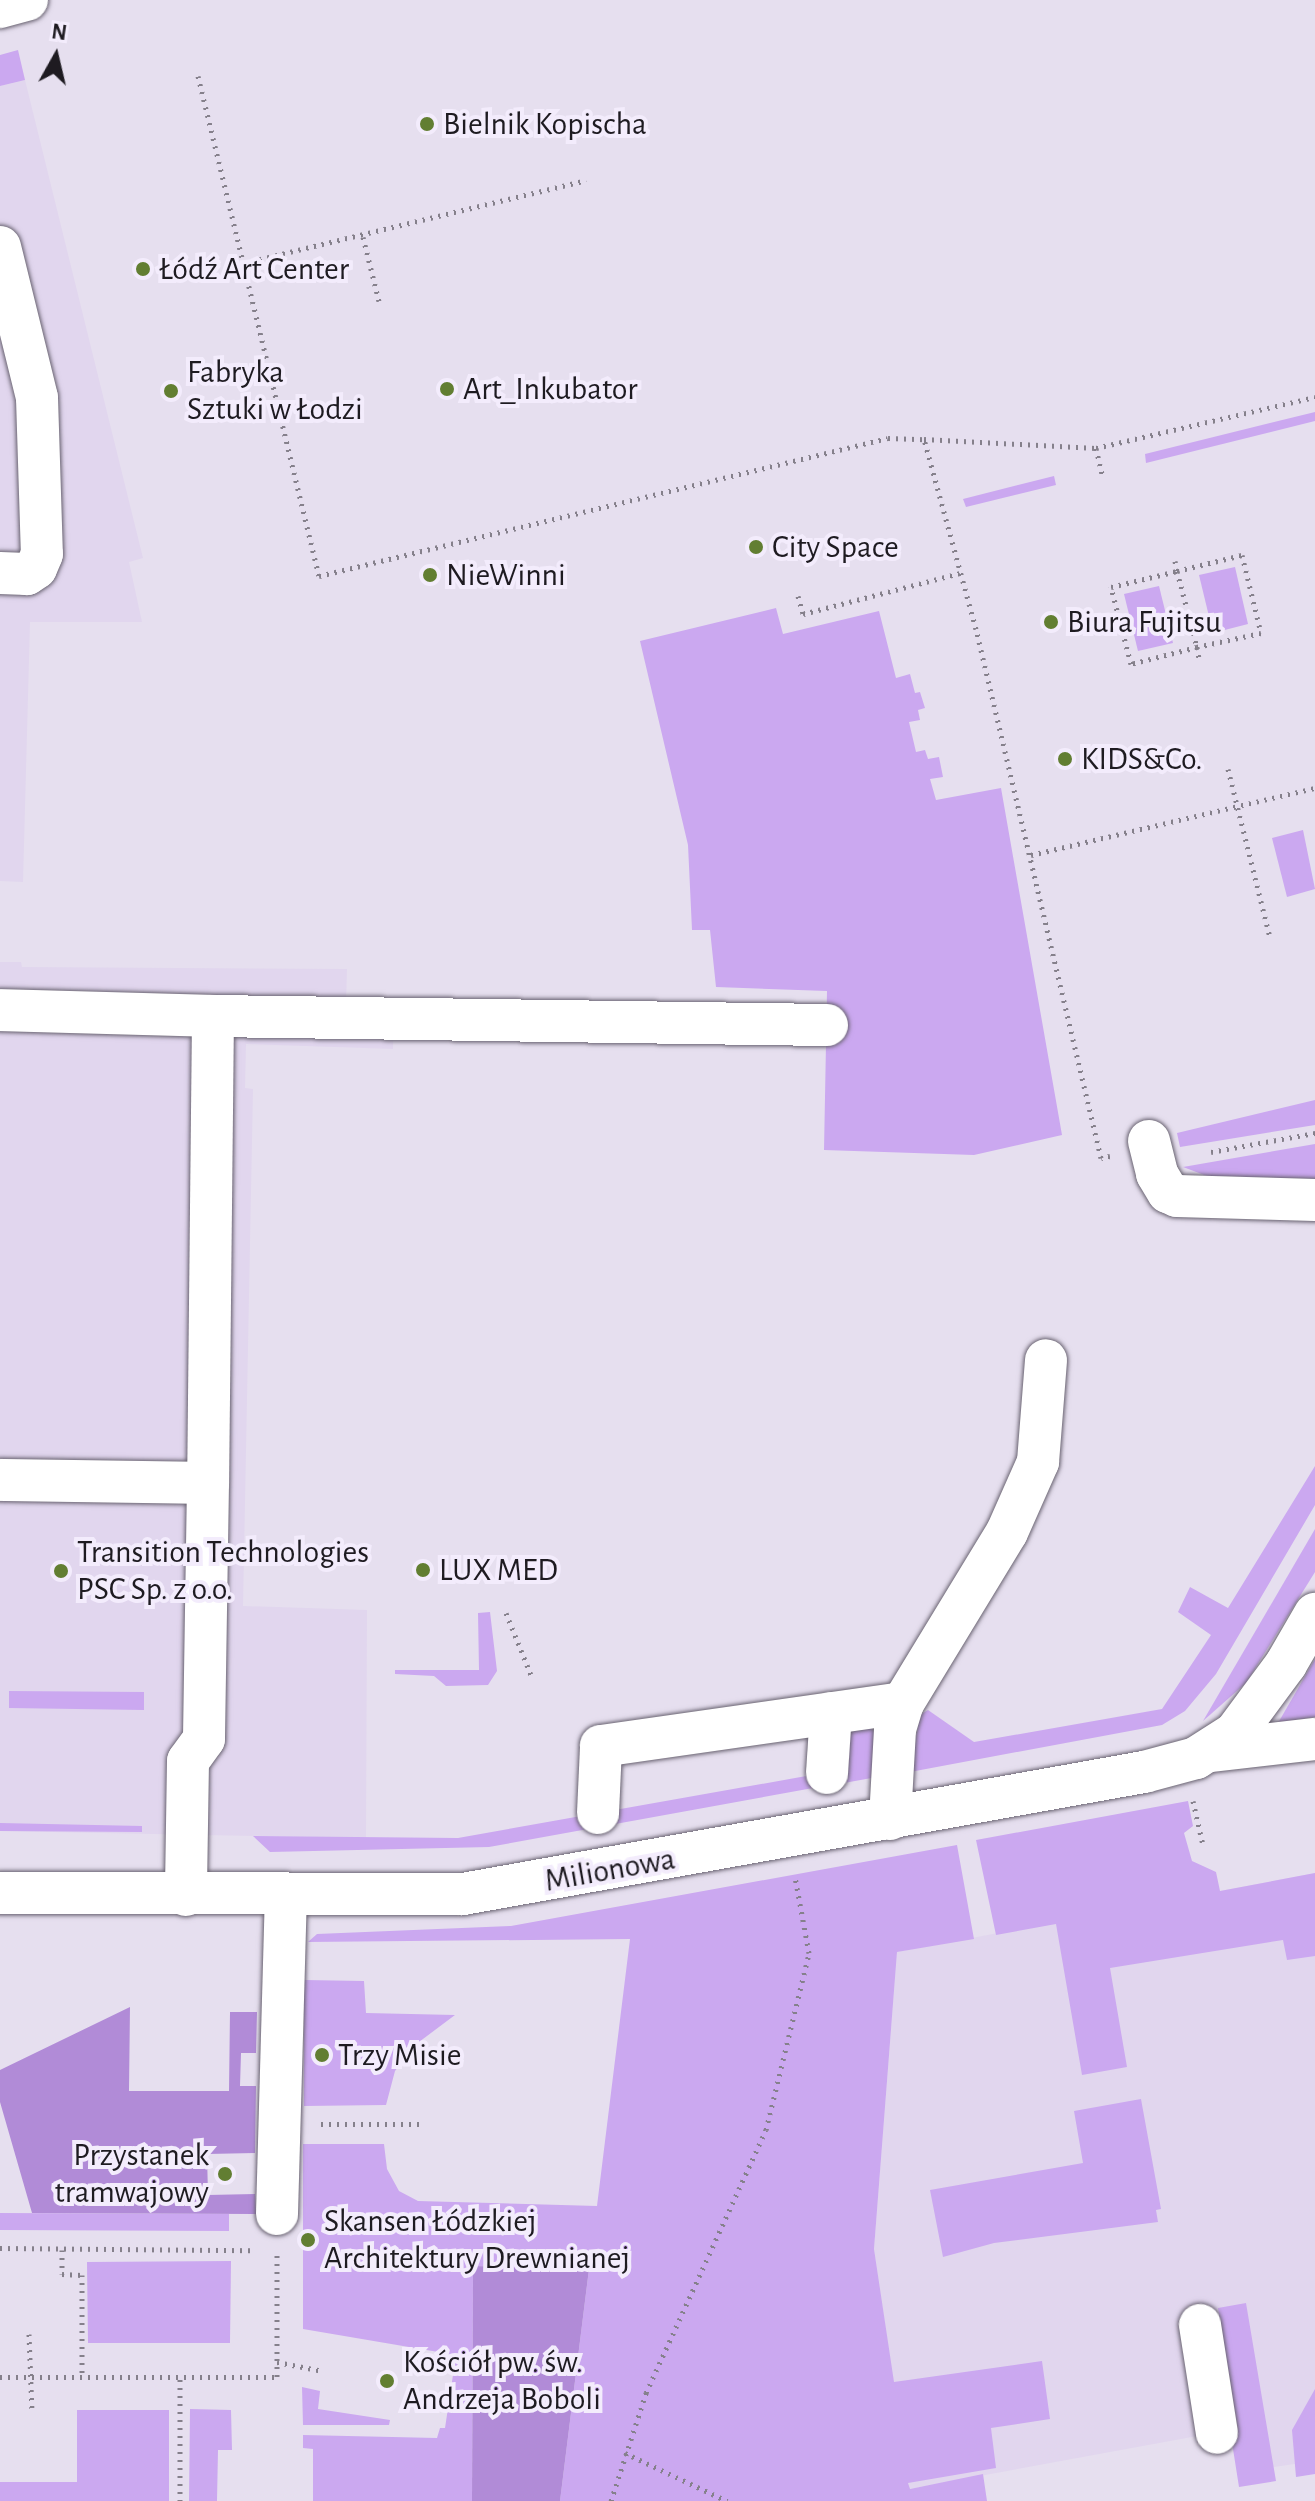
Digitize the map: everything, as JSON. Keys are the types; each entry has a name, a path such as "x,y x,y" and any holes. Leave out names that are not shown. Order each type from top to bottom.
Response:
{"street":[{"path":"0,7 27,0"},
{"path":"0,247 37,398 42,554 36,568 27,574 0,573"},
{"path":"0,1010 827,1025"},
{"path":"186,1895 188,1761 204,1739 213,1016"},
{"path":"1151,1151 1162,1184 1177,1196 1315,1200"},
{"path":"890,1819 895,1729 903,1703 1025,1500 1044,1424 1046,1360"},
{"path":"0,1480 208,1483"},
{"name":"Milionowa","path":"1211,1751 1255,1710 1315,1614"},
{"path":"598,1813 601,1746 903,1703"},
{"path":"827,1773 831,1713"},
{"name":"Milionowa","path":"0,1893 286,1896 477,1892 1144,1772 1211,1751 1315,1739"},
{"path":"277,2214 286,1896"},
{"path":"1200,2325 1217,2433"}],"path":[{"path":"198,76 319,576 888,438 1096,448 1315,397"},
{"path":"244,263 363,237 586,180"},
{"path":"363,237 379,301"},
{"path":"924,439 1031,855 1101,1158 1315,1133"},
{"path":"1096,448 1102,474"},
{"path":"1242,555 1261,633 1197,647 1131,664 1111,587 1242,555"},
{"path":"1175,561 1199,658"},
{"path":"798,596 803,614 960,573"},
{"path":"1228,769 1270,938"},
{"path":"1031,855 1315,788"},
{"path":"506,1613 531,1675"},
{"path":"1191,1793 1203,1845"},
{"path":"611,2501 646,2393 766,2130 809,1953 794,1874 786,1868"},
{"path":"280,2125 422,2124"},
{"path":"0,2248 277,2250 277,2377 0,2377"},
{"path":"62,2250 62,2274 82,2275 82,2378"},
{"path":"29,2334 32,2413"},
{"path":"277,2362 323,2371"},
{"path":"180,2378 180,2501"},
{"path":"625,2453 727,2501"}],"shaded area":[{"path":"18,50 25,80 0,86 0,55"},
{"path":"25,80 143,558 129,562 142,622 30,622 23,882 0,881 0,86"},
{"path":"1315,412 1315,421 1146,463 1145,454"},
{"path":"1054,476 1056,485 966,507 963,499"},
{"path":"1235,567 1248,624 1213,633 1199,575"},
{"path":"1159,586 1173,643 1138,651 1124,594"},
{"path":"776,608 783,634 879,611 896,678 910,674 915,693 920,692 925,708 918,710 920,720 909,722 916,752 925,750 928,759 939,757 943,777 930,779 936,800 1001,788 1062,1135 974,1155 824,1150 827,991 716,987 710,930 692,930 688,845 640,641"},
{"path":"1303,830 1315,889 1287,897 1272,838"},
{"path":"0,962 21,962 22,967 347,969 346,1003 394,1003 393,1049 246,1044 245,1088 253,1089 243,1606 367,1610 366,1838 0,1831"},
{"path":"1315,1100 1315,1125 1180,1147 1177,1133"},
{"path":"1315,1144 1315,1179 1207,1176 1183,1167"},
{"path":"1315,1466 1315,1505 1216,1674 1185,1711 1162,1725 910,1772 920,1715 928,1710 974,1742 1162,1709 1211,1635 1178,1612 1190,1587 1228,1608"},
{"path":"1315,1529 1315,1572 1246,1683 1203,1721"},
{"path":"490,1612 497,1671 488,1685 446,1686 434,1676 395,1674 395,1670 479,1670 478,1613"},
{"path":"1315,1659 1315,1717 1278,1723"},
{"path":"9,1691 144,1692 144,1710 9,1708"},
{"path":"868,1727 874,1731 877,1777 844,1783 848,1732"},
{"path":"812,1775 813,1788 489,1847 270,1852 253,1836 458,1838"},
{"path":"1188,1801 1193,1826 1184,1833 1192,1861 1216,1872 1220,1891 1315,1873 1315,1956 1287,1960 1283,1940 1110,1968 1127,2067 1082,2075 1056,1924 996,1935 976,1840"},
{"path":"0,1823 142,1826 142,1832 0,1831"},
{"path":"957,1845 974,1939 897,1952 874,2249 894,2382 1042,2361 1050,2419 991,2428 996,2468 908,2483 910,2489 983,2474 987,2501 560,2501 589,2269 473,2266 472,2501 313,2501 313,2449 303,2448 303,2435 437,2438 440,2428 445,2428 456,2355 303,2329 303,2144 384,2144 387,2169 399,2191 418,2201 597,2206 630,1939 308,1942 317,1934 511,1926"},
{"path":"1315,1873 1315,2461 1274,2467 1230,2430 909,2489 874,2249 897,1952"},
{"path":"304,1980 364,1981 366,2013 455,2015 415,2045 395,2071 386,2105 304,2106"},
{"path":"130,2007 129,2091 229,2091 230,2012 257,2012 256,2053 241,2053 240,2086 256,2086 255,2153 207,2154 208,2195 255,2194 256,2214 32,2213 0,2102 0,2070"},
{"path":"1141,2099 1161,2209 1156,2210 1158,2222 994,2243 943,2257 930,2190 1083,2163 1074,2111"},
{"path":"0,2213 229,2214 229,2231 0,2230"},
{"path":"231,2261 230,2343 88,2343 87,2262"},
{"path":"473,2266 589,2269 560,2501 472,2501"},
{"path":"1246,2303 1276,2481 1239,2487 1230,2430 1238,2429 1218,2308"},
{"path":"302,2387 320,2391 318,2409 390,2420 389,2425 303,2425"},
{"path":"1315,2389 1315,2474 1296,2477 1292,2430"},
{"path":"190,2409 231,2410 232,2450 218,2450 217,2501 189,2501"},
{"path":"77,2410 169,2410 169,2501 0,2501 0,2482 77,2482"}],"place":[{"name":"Bielnik Kopischa","path":"427,124"},
{"name":"Łódź Art Center","path":"143,269"},
{"name":"Art_Inkubator","path":"447,389"},
{"name":"Fabryka Sztuki w Łodzi","path":"171,391"},
{"name":"City Space","path":"756,547"},
{"name":"NieWinni","path":"430,575"},
{"name":"Biura Fujitsu","path":"1051,622"},
{"name":"KIDS&Co.","path":"1065,759"},
{"name":"LUX MED","path":"423,1570"},
{"name":"Transition Technologies PSC Sp. z o.o.","path":"61,1571"},
{"name":"Trzy Misie","path":"322,2055"},
{"name":"Przystanek tramwajowy","path":"225,2174"},
{"name":"Skansen Łódzkiej Architektury Drewnianej","path":"308,2240"},
{"name":"Kościół pw. św. Andrzeja Boboli","path":"387,2381"}]}
